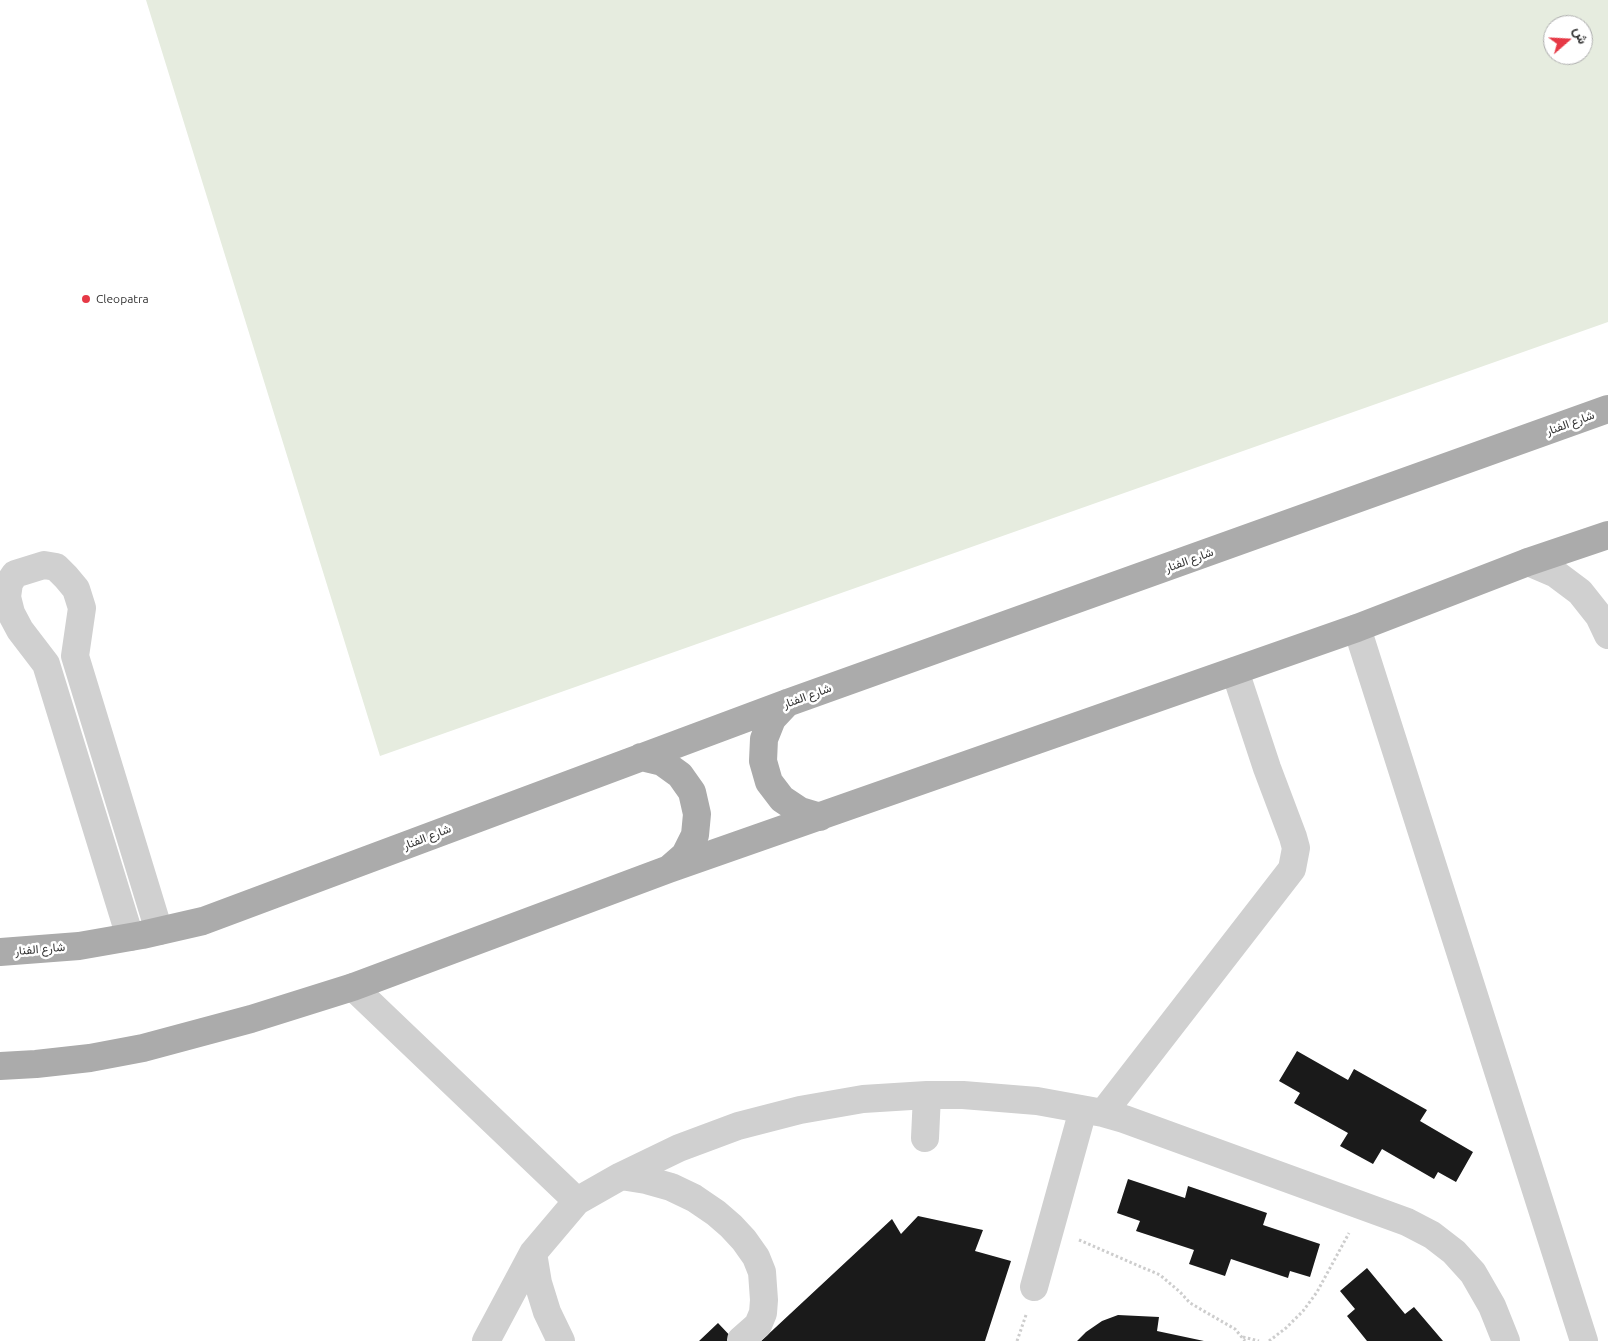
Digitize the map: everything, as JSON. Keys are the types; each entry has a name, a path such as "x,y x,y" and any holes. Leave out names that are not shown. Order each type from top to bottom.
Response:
{"main road":[{"name":"شارع الفنار","path":"0,952 80,946 203,921 787,703 1608,409"},
{"path":"0,1066 90,1058 143,1048 251,1019 353,987 669,870 1357,628 1528,562 1608,534"},
{"path":"787,703 772,719 764,739 763,761 769,782 782,799 800,811 820,817"},
{"path":"641,757 662,762 680,775 692,792 697,814 695,835 685,855 669,870"}],"lane":[{"path":"1528,562 1556,574 1580,592 1599,616 1608,635"},
{"path":"130,937 46,664 20,630 11,613 7,596 9,583 15,574 44,565 56,567 66,577 76,589 82,608 75,656 159,931"},
{"path":"1357,628 1584,1341"},
{"path":"1034,1286 1050,1228 1093,1112 1292,869 1296,848 1293,837 1267,768 1235,671"},
{"path":"353,987 578,1201"},
{"path":"925,1138 926,1095"},
{"path":"486,1341 533,1253 578,1201 621,1176 679,1148 747,1124 800,1110 863,1100 926,1095 1001,1097 1037,1101 1124,1119 1364,1206 1416,1227 1432,1235 1454,1252 1474,1273 1484,1289 1506,1341"},
{"path":"621,1176 671,1187 694,1198 716,1213 744,1240 756,1257 762,1272 764,1300 763,1313 758,1325 741,1340"},
{"path":"533,1253 538,1283 545,1305 561,1341"}],"path":[{"path":"1269,1341 1303,1311 1317,1292 1364,1206"},
{"path":"1050,1228 1160,1275 1190,1303 1235,1329 1244,1339 1259,1341"}],"shaded area":[{"path":"146,0 1608,0 1608,322 380,756"}],"building":[{"path":"1297,1051 1348,1080 1354,1069 1427,1110 1420,1121 1473,1152 1456,1182 1438,1172 1434,1179 1382,1149 1373,1164 1340,1146 1348,1133 1294,1103 1300,1093 1279,1081"},
{"path":"1128,1179 1185,1198 1188,1186 1267,1213 1263,1225 1320,1244 1310,1277 1290,1271 1288,1278 1231,1259 1225,1276 1189,1264 1194,1250 1136,1231 1140,1221 1117,1213"},
{"path":"918,1216 983,1230 975,1251 1011,1261 985,1341 761,1341 892,1219 901,1234"},
{"path":"1367,1268 1405,1314 1414,1307 1443,1341 1367,1341 1347,1316 1355,1309 1340,1291"},
{"path":"1118,1315 1159,1317 1157,1331 1204,1341 1077,1341 1102,1321"},
{"path":"718,1323 735,1341 699,1341"}],"place":[{"name":"Cleopatra","path":"86,299"}]}
